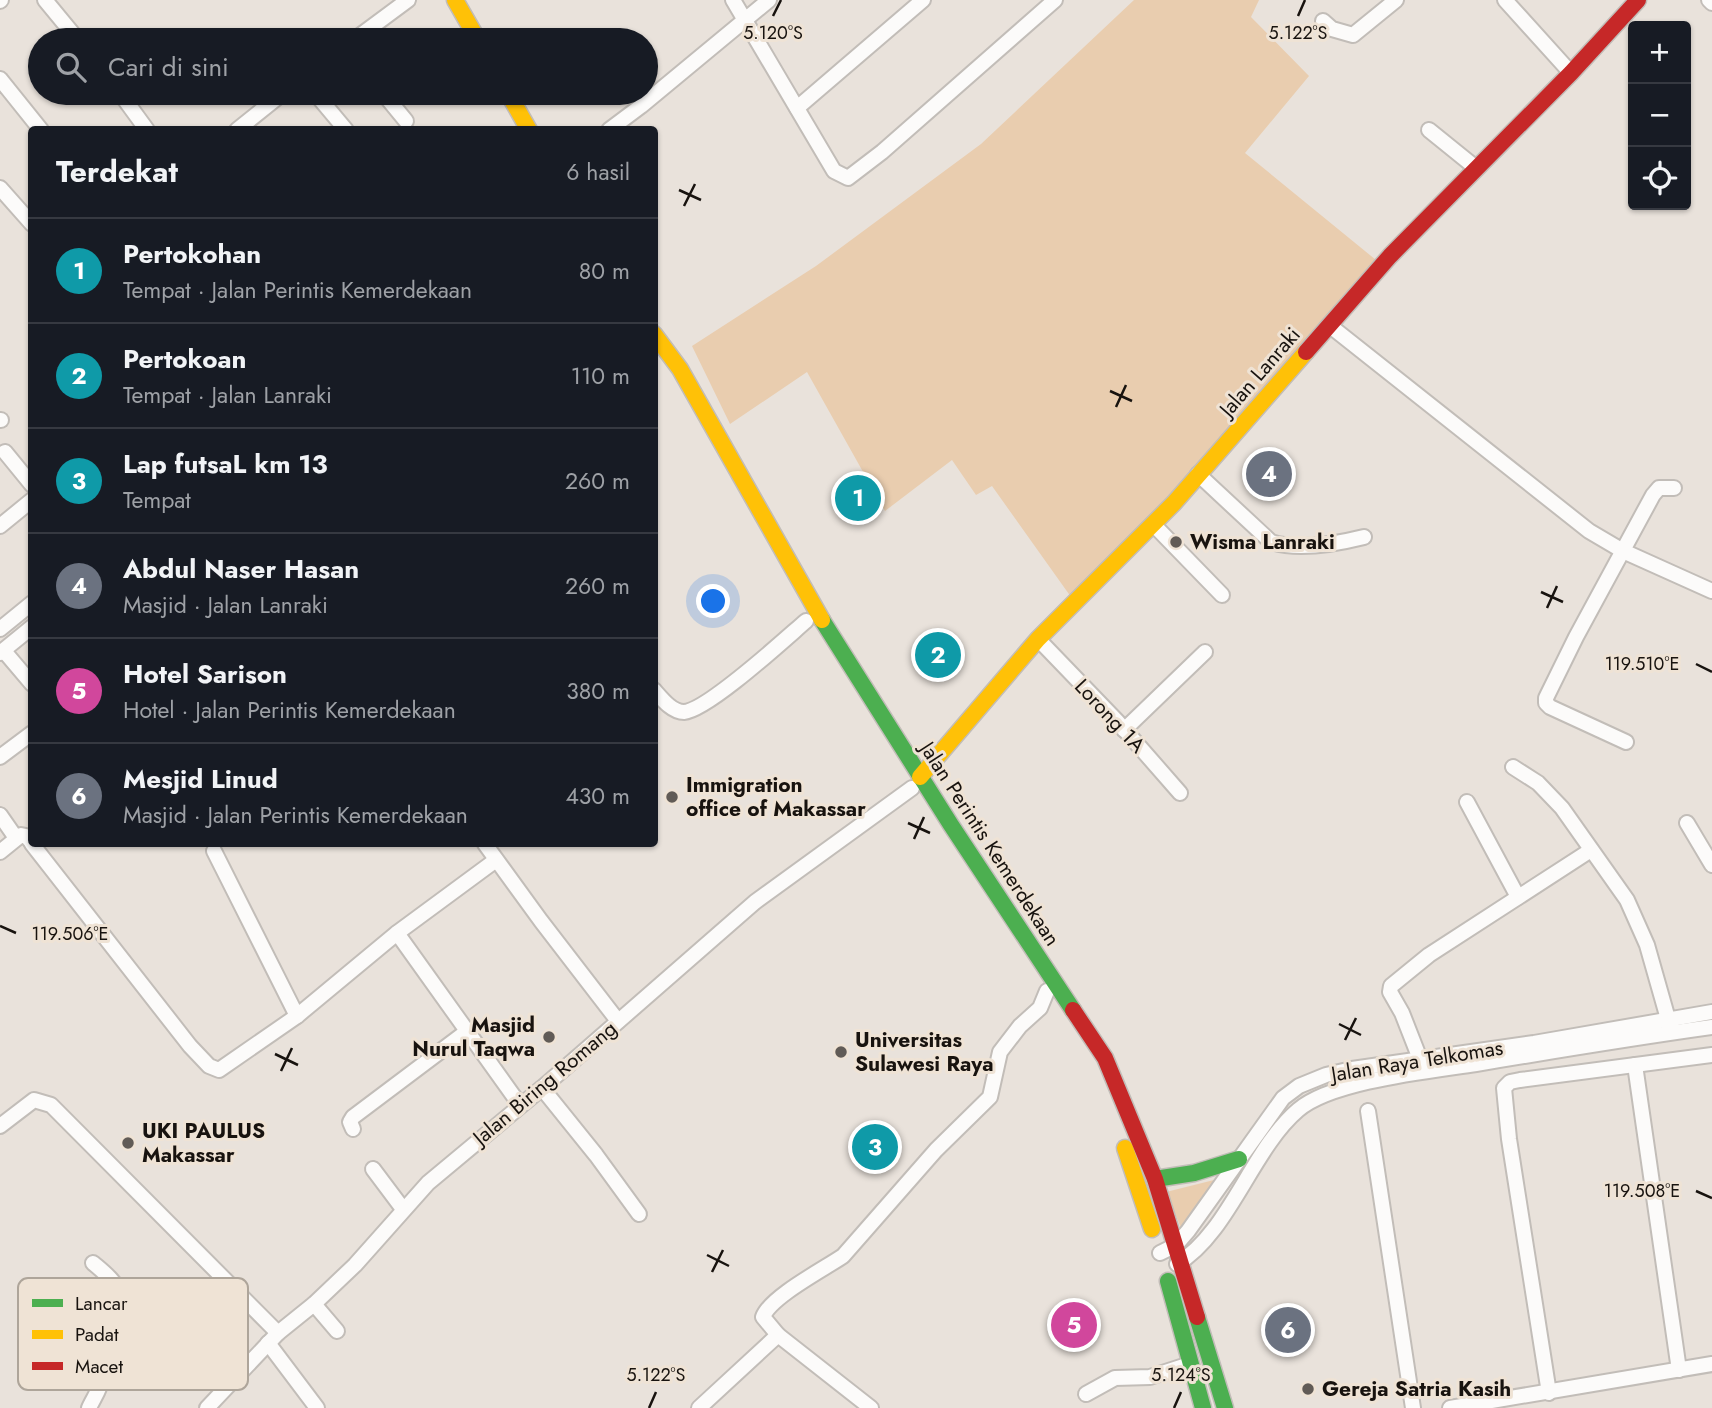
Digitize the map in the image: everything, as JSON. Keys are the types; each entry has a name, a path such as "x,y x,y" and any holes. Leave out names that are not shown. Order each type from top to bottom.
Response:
{"main road":[{"path":"455,0 471,28"},
{"name":"Jalan Lanraki","path":"916,783 1038,639 1153,524 1390,256 1571,73 1629,3"},
{"path":"515,105 527,126"},
{"name":"Jalan Perintis Kemerdekaan","path":"658,339 680,369 916,783 1047,990 1099,1079 1160,1253 1203,1408"},
{"name":"Jalan Perintis Kemerdekaan","path":"658,359 806,621 1105,1058 1155,1179 1225,1408"},
{"path":"1155,1179 1194,1173 1239,1159"}],"street":[{"path":"45,0 68,28"},
{"path":"370,28 408,0"},
{"path":"733,0 834,171 848,178 882,152 1055,0"},
{"path":"658,92 769,0"},
{"path":"797,107 923,0"},
{"path":"1323,21 1345,35 1353,35 1396,0"},
{"path":"1505,0 1571,73"},
{"path":"0,79 38,126"},
{"path":"129,105 144,126"},
{"path":"242,126 269,105"},
{"path":"325,105 343,126"},
{"path":"393,105 406,121"},
{"path":"614,126 642,105"},
{"path":"1429,130 1476,168"},
{"path":"0,188 28,220"},
{"path":"1329,325 1589,531 1623,551 1712,591"},
{"path":"5,452 28,480"},
{"path":"1198,474 1271,542 1287,545 1325,544 1364,537"},
{"path":"1626,742 1557,711 1546,703 1546,698 1657,490 1663,487 1674,488"},
{"path":"0,526 28,503"},
{"path":"1153,524 1222,595"},
{"path":"0,629 28,606"},
{"path":"658,694 678,711 688,711 705,703 751,669 806,621"},
{"path":"28,630 2,652 28,680"},
{"name":"Lorong 1A","path":"1038,639 1180,793"},
{"path":"1124,730 1205,652"},
{"path":"0,757 28,736"},
{"path":"1513,767 1538,783 1575,823 1619,888 1647,945 1670,1026"},
{"name":"Jalan Biring Romang","path":"248,1365 273,1338 314,1304 365,1255 428,1183 542,1088 755,902 916,783"},
{"path":"1467,802 1518,897"},
{"path":"0,815 16,838"},
{"path":"1687,823 1712,865"},
{"path":"0,852 21,835 28,838"},
{"path":"35,847 190,1046 213,1069 219,1070 297,1016 397,933 496,860"},
{"path":"487,847 618,1021"},
{"path":"1420,1059 1390,987 1429,956 1591,850"},
{"path":"214,851 297,1016"},
{"path":"397,933 520,1105"},
{"path":"871,1408 778,1335 763,1315 770,1305 814,1272 827,1268 843,1256 936,1150 990,1097 1000,1052 1020,1026 1040,1008 1047,990"},
{"name":"Jalan Raya Telkomas","path":"1165,1270 1181,1261 1208,1236 1272,1140 1294,1112 1333,1090 1670,1026 1712,1012"},
{"name":"Jalan Raya Telkomas","path":"1160,1253 1176,1245 1283,1098 1299,1086 1325,1075 1420,1059 1670,1026 1712,1027"},
{"path":"353,1129 350,1122 353,1117 466,1032"},
{"path":"1549,1393 1509,1139 1504,1088 1510,1082 1712,1055"},
{"path":"1635,1065 1679,1370"},
{"path":"542,1088 639,1214"},
{"path":"0,1126 34,1100 51,1105 216,1278"},
{"path":"1368,1111 1413,1408"},
{"path":"373,1169 403,1209"},
{"path":"93,1263 108,1278"},
{"path":"314,1304 337,1331"},
{"path":"248,1312 273,1338 317,1408"},
{"path":"699,1408 778,1335"},
{"path":"1086,1394 1115,1378 1150,1377 1190,1364"},
{"path":"1450,1408 1712,1364"},
{"path":"89,1408 98,1390"},
{"name":"Jalan Biring Romang","path":"207,1408 224,1390"}],"shaded area":[{"path":"1134,0 1259,0 1251,17 1309,76 1245,153 1387,269 1071,597 992,486 976,495 952,460 885,511 807,372 730,424 692,346 816,266 981,144"},
{"path":"1226,1177 1181,1228 1166,1192"}],"traffic: fast":[{"path":"822,620 951,825 1073,1010"},
{"path":"1155,1179 1194,1173 1239,1159"},
{"path":"1168,1281 1203,1408"},
{"path":"1197,1317 1225,1408"}],"traffic: slow":[{"path":"455,0 471,28"},
{"path":"515,105 527,126"},
{"path":"658,339 680,369 822,620"},
{"path":"920,777 1038,639 1174,503 1306,352"},
{"path":"1125,1148 1152,1229"}],"traffic: jam":[{"path":"1306,352 1390,256 1571,73 1638,0"},
{"path":"1073,1010 1105,1058 1155,1179 1197,1317"}],"place":[{"name":"Abdul Naser Hasan","path":"1269,474"},
{"name":"Pertokohan","path":"858,498"},
{"name":"Wisma Lanraki","path":"1176,542"},
{"name":"Pertokoan","path":"938,655"},
{"name":"Immigration office of Makassar","path":"672,797"},
{"name":"Masjid Nurul Taqwa","path":"549,1037"},
{"name":"Universitas Sulawesi Raya","path":"841,1052"},
{"name":"UKI PAULUS Makassar","path":"128,1143"},
{"name":"Lap futsaL km 13","path":"875,1147"},
{"name":"Hotel Sarison","path":"1074,1325"},
{"name":"Mesjid Linud","path":"1288,1330"},
{"name":"Gereja Satria Kasih","path":"1308,1389"}]}
